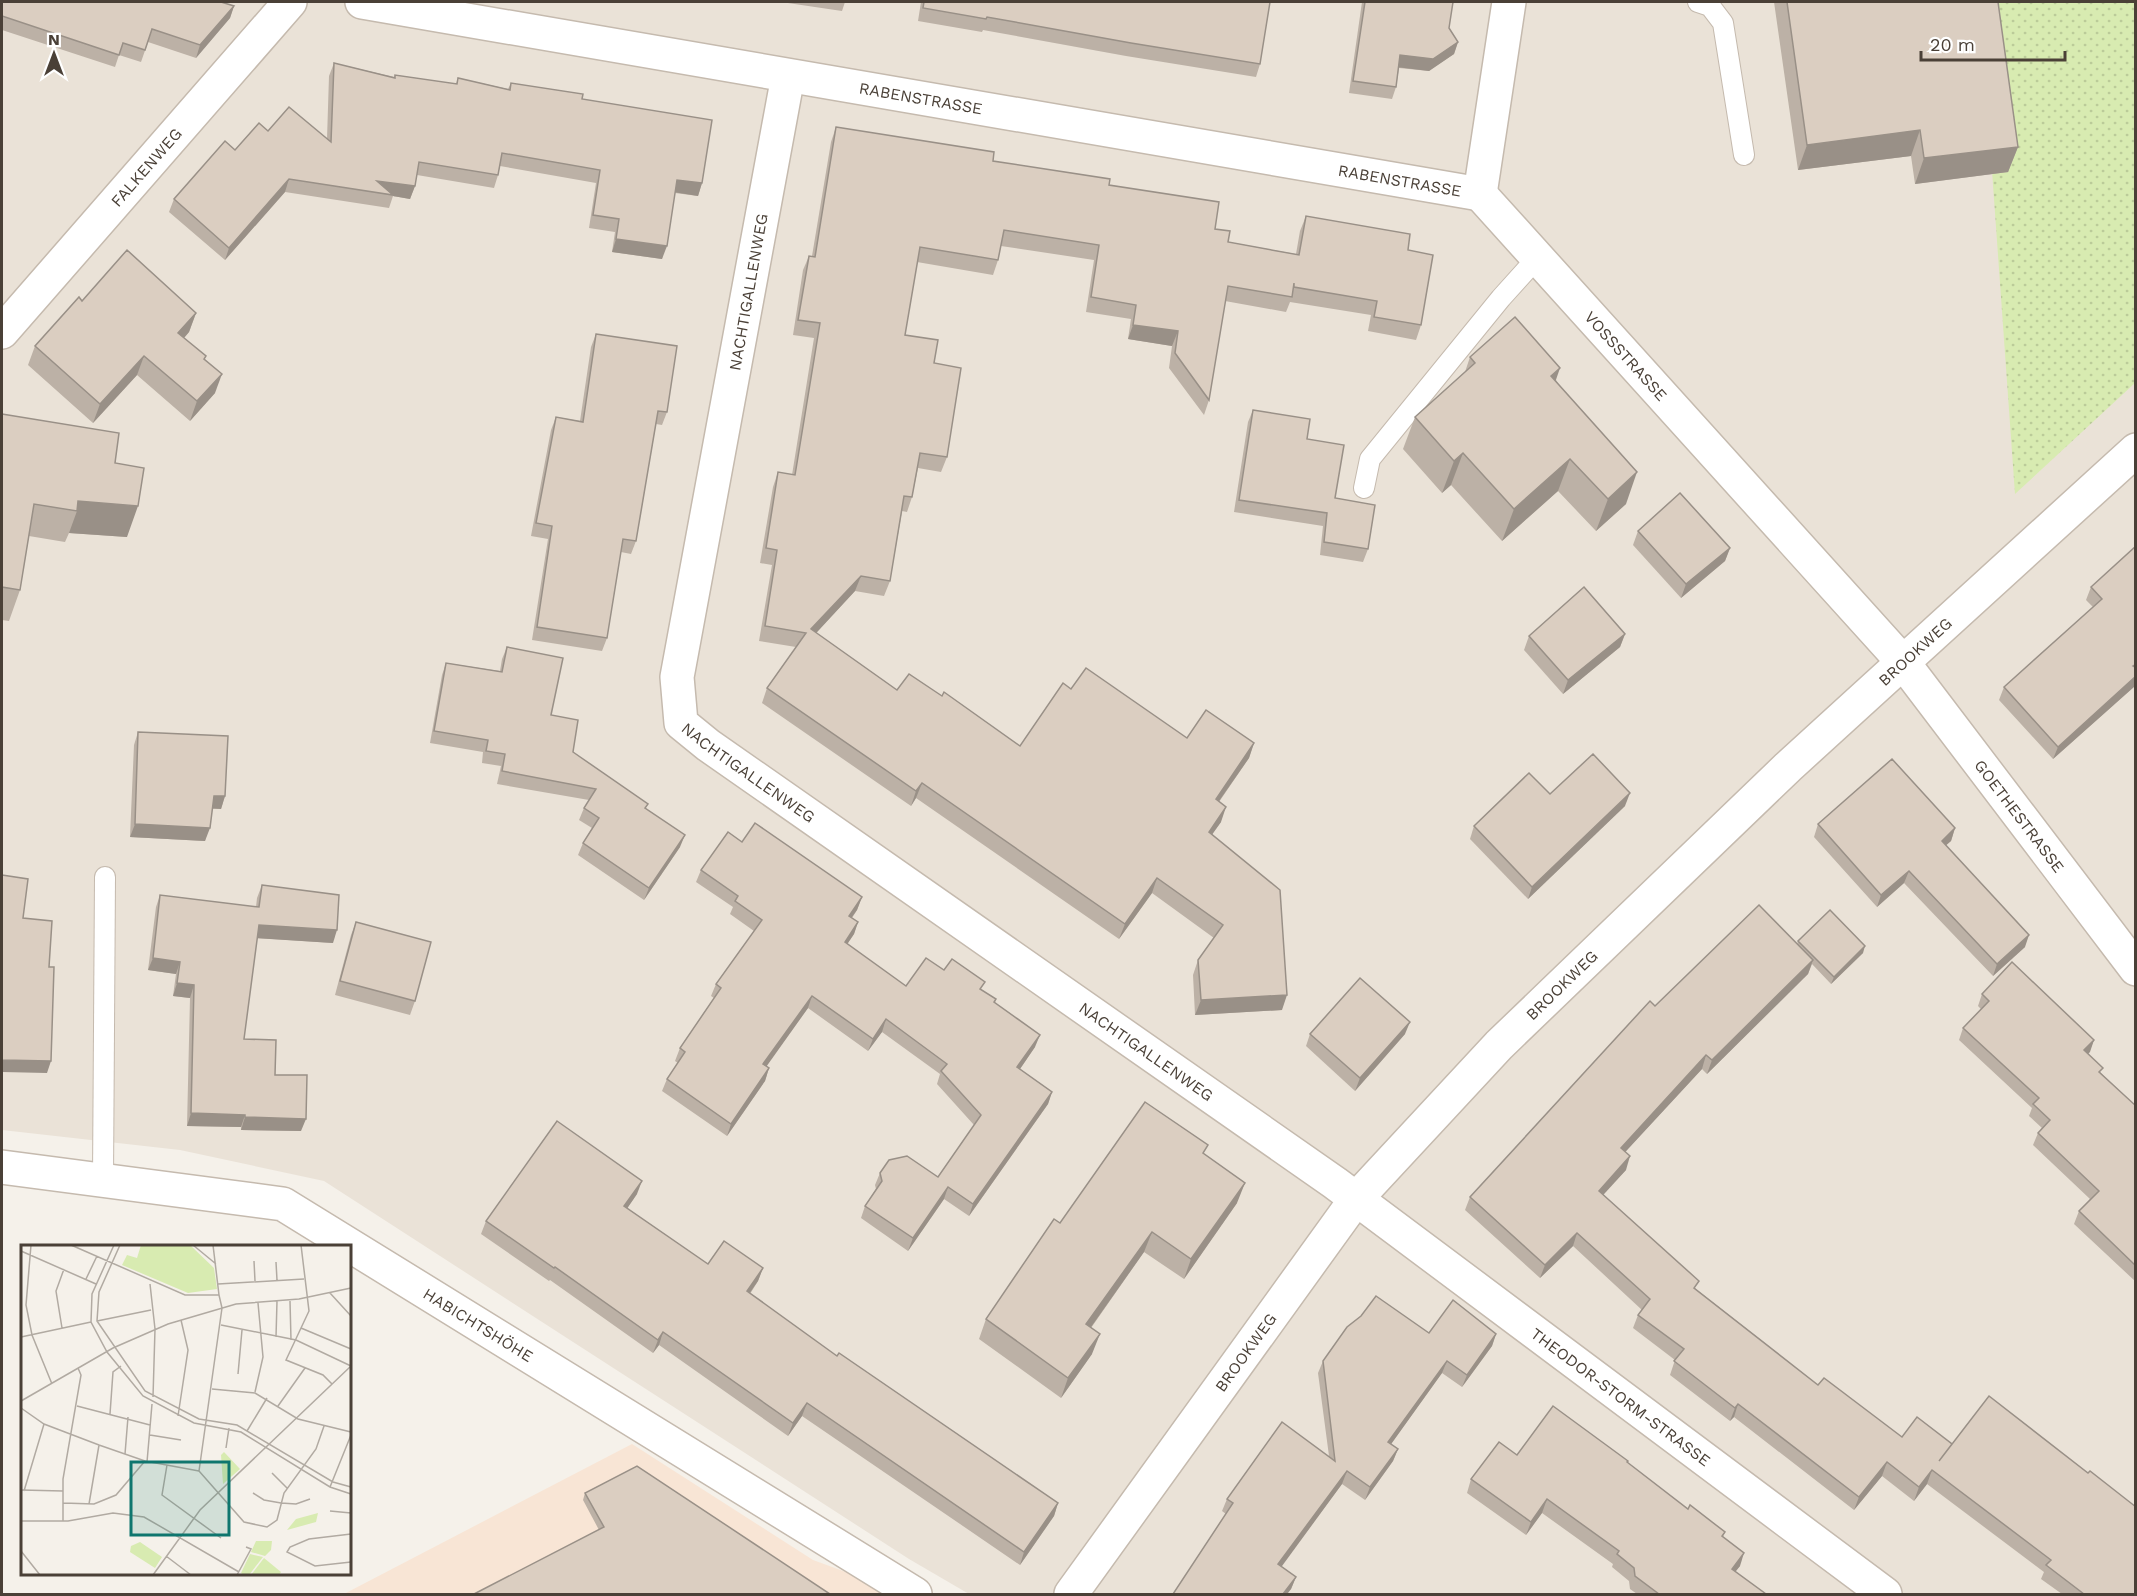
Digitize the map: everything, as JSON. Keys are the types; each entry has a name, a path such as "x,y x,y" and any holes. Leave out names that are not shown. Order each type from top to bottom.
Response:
{"street":[{"name":"FALKENWEG","path":"2,332 290,2"},
{"name":"RABENSTRASSE","path":"362,2 1480,194"},
{"path":"1480,194 1509,2"},
{"name":"NACHTIGALLENWEG","path":"788,76 677,677 681,723 727,759 1356,1199"},
{"name":"VOSSSTRASSE","path":"1480,194 1902,662"},
{"name":"BROOKWEG","path":"1071,1594 1356,1199 1499,1045 1788,767 2136,450"},
{"name":"GOETHESTRASSE","path":"1902,662 2136,969"},
{"name":"HABICHTSHÖHE","path":"2,1167 283,1204 349,1245"},
{"name":"THEODOR-STORM-STRASSE","path":"1356,1199 1885,1594"},
{"name":"HABICHTSHÖHE","path":"351,1246 915,1594"}],"lane":[{"path":"1698,2 1710,6 1723,23 1744,155"},
{"path":"1364,488 1370,459 1501,298 1537,258"},
{"path":"103,1180 105,878"}],"shaded area":[{"path":"2,2 2135,2 2135,1594 969,1594 909,1559 324,1181 180,1150 2,1130"},
{"path":"632,1444 813,1560 906,1594 344,1594"}],"green space":[{"path":"1980,2 2135,2 2135,383 2015,494"}],"building":[{"path":"2,2 221,2 234,6 200,45 152,29 145,50 123,43 119,55 2,16"},
{"path":"924,2 1270,2 1260,64 923,8"},
{"path":"1365,2 1453,2 1449,28 1458,42 1433,59 1400,55 1396,87 1353,81"},
{"path":"1787,2 1998,2 2018,147 1924,158 1920,130 1807,145"},
{"path":"334,63 395,78 395,75 457,84 458,78 510,90 511,83 583,94 582,99 712,120 702,183 677,180 667,246 616,239 619,219 593,215 600,170 502,153 498,175 419,162 415,186 377,181 393,195 289,179 229,248 174,199 225,141 235,150 259,123 268,131 289,107 331,142"},
{"path":"836,127 994,152 993,161 1110,179 1109,185 1219,202 1215,229 1230,231 1228,242 1299,255 1306,216 1410,234 1408,250 1433,255 1421,325 1374,317 1377,301 1294,287 1294,283 1292,297 1228,286 1209,400 1175,353 1178,331 1133,325 1136,305 1091,297 1099,245 1004,230 998,260 920,247 905,335 938,340 934,363 961,368 947,457 920,453 912,497 904,496 890,581 861,576 811,629 897,690 909,674 942,696 944,692 1020,746 1063,683 1071,689 1086,668 1187,738 1206,710 1254,743 1216,799 1226,807 1209,832 1280,890 1287,995 1201,1000 1198,960 1223,925 1157,878 1125,924 922,783 916,791 767,688 806,633 765,626 777,550 766,548 778,472 795,475 820,323 798,320 809,256 815,257"},
{"path":"127,250 196,313 178,333 206,356 204,359 222,374 197,401 144,356 100,404 35,346 79,297 82,301"},
{"path":"1515,317 1560,368 1551,376 1637,472 1608,499 1570,459 1514,509 1463,453 1454,461 1415,417 1475,363 1470,357"},
{"path":"596,334 677,346 667,412 658,411 636,541 623,539 607,638 537,627 552,526 536,523 556,417 583,422"},
{"path":"1253,410 1310,419 1307,439 1344,445 1335,498 1375,505 1368,549 1324,542 1327,513 1239,500"},
{"path":"2,414 119,433 115,463 144,468 138,506 78,501 77,511 34,504 20,590 2,587"},
{"path":"1680,493 1730,548 1686,584 1638,531"},
{"path":"2136,546 2136,664 2133,666 2136,668 2136,676 2058,747 2004,687 2102,599 2091,587"},
{"path":"1584,587 1625,634 1568,680 1529,636"},
{"path":"507,647 563,658 551,715 578,720 573,752 648,804 645,808 685,835 649,888 583,843 599,818 584,808 596,789 502,771 505,754 486,751 488,740 434,731 446,663 502,672"},
{"path":"138,732 228,736 225,796 214,796 210,828 135,824"},
{"path":"1593,754 1630,793 1532,887 1474,826 1529,773 1550,794"},
{"path":"1892,759 1955,828 1942,841 2029,935 1997,964 1909,871 1881,895 1818,824"},
{"path":"755,823 862,897 849,916 858,922 845,942 906,986 926,958 944,970 952,959 985,982 980,989 996,999 994,1002 1040,1035 1017,1067 1052,1092 973,1204 948,1187 913,1238 865,1206 882,1181 880,1173 889,1160 907,1156 938,1177 981,1115 941,1071 947,1064 886,1019 873,1039 812,996 763,1064 769,1068 731,1124 667,1079 685,1052 680,1048 721,988 716,984 762,920 735,901 738,896 701,870 728,832 742,842"},
{"path":"2,875 28,879 23,918 52,921 49,967 54,967 51,1061 2,1060"},
{"path":"262,885 339,895 337,930 259,925 244,1039 276,1040 275,1075 307,1075 306,1119 191,1113 194,985 177,983 180,962 153,958 160,895 259,907"},
{"path":"1759,905 1813,960 1712,1060 1706,1055 1621,1148 1630,1156 1599,1191 1699,1281 1694,1288 1818,1385 1824,1378 1902,1437 1917,1417 1952,1444 1939,1461 1989,1396 2088,1473 2090,1471 2136,1507 2136,1594 2084,1594 2046,1565 2051,1560 1932,1470 1919,1487 1887,1462 1859,1497 1738,1404 1735,1408 1674,1361 1684,1349 1638,1315 1650,1299 1577,1233 1545,1265 1470,1197 1650,1001 1655,1006"},
{"path":"1830,910 1865,946 1834,977 1798,941"},
{"path":"356,922 431,942 415,1001 340,981"},
{"path":"2012,962 2094,1040 2084,1050 2103,1068 2099,1072 2136,1106 2136,1266 2079,1211 2099,1191 2038,1133 2050,1120 2033,1104 2039,1098 1963,1028 1989,1001 1982,994"},
{"path":"1360,978 1410,1022 1360,1078 1310,1034"},
{"path":"1145,1102 1208,1145 1203,1153 1245,1183 1191,1259 1152,1232 1086,1324 1100,1334 1068,1378 986,1319 1054,1219 1060,1223"},
{"path":"557,1121 642,1181 624,1206 708,1264 724,1241 763,1268 747,1291 837,1356 839,1353 1058,1503 1024,1552 807,1403 793,1423 663,1332 658,1340 486,1221"},
{"path":"1376,1296 1429,1333 1453,1300 1496,1334 1467,1375 1447,1361 1388,1442 1398,1449 1370,1487 1347,1471 1278,1564 1296,1577 1283,1594 1173,1594 1233,1503 1227,1499 1282,1422 1335,1461 1323,1361 1347,1327 1361,1316"},
{"path":"1553,1406 1688,1509 1690,1505 1725,1532 1722,1536 1744,1553 1732,1569 1766,1594 1659,1594 1635,1576 1634,1568 1617,1554 1619,1551 1547,1499 1531,1522 1471,1479 1499,1442 1517,1455"},
{"path":"637,1466 830,1594 474,1594 604,1527 585,1493"}]}
